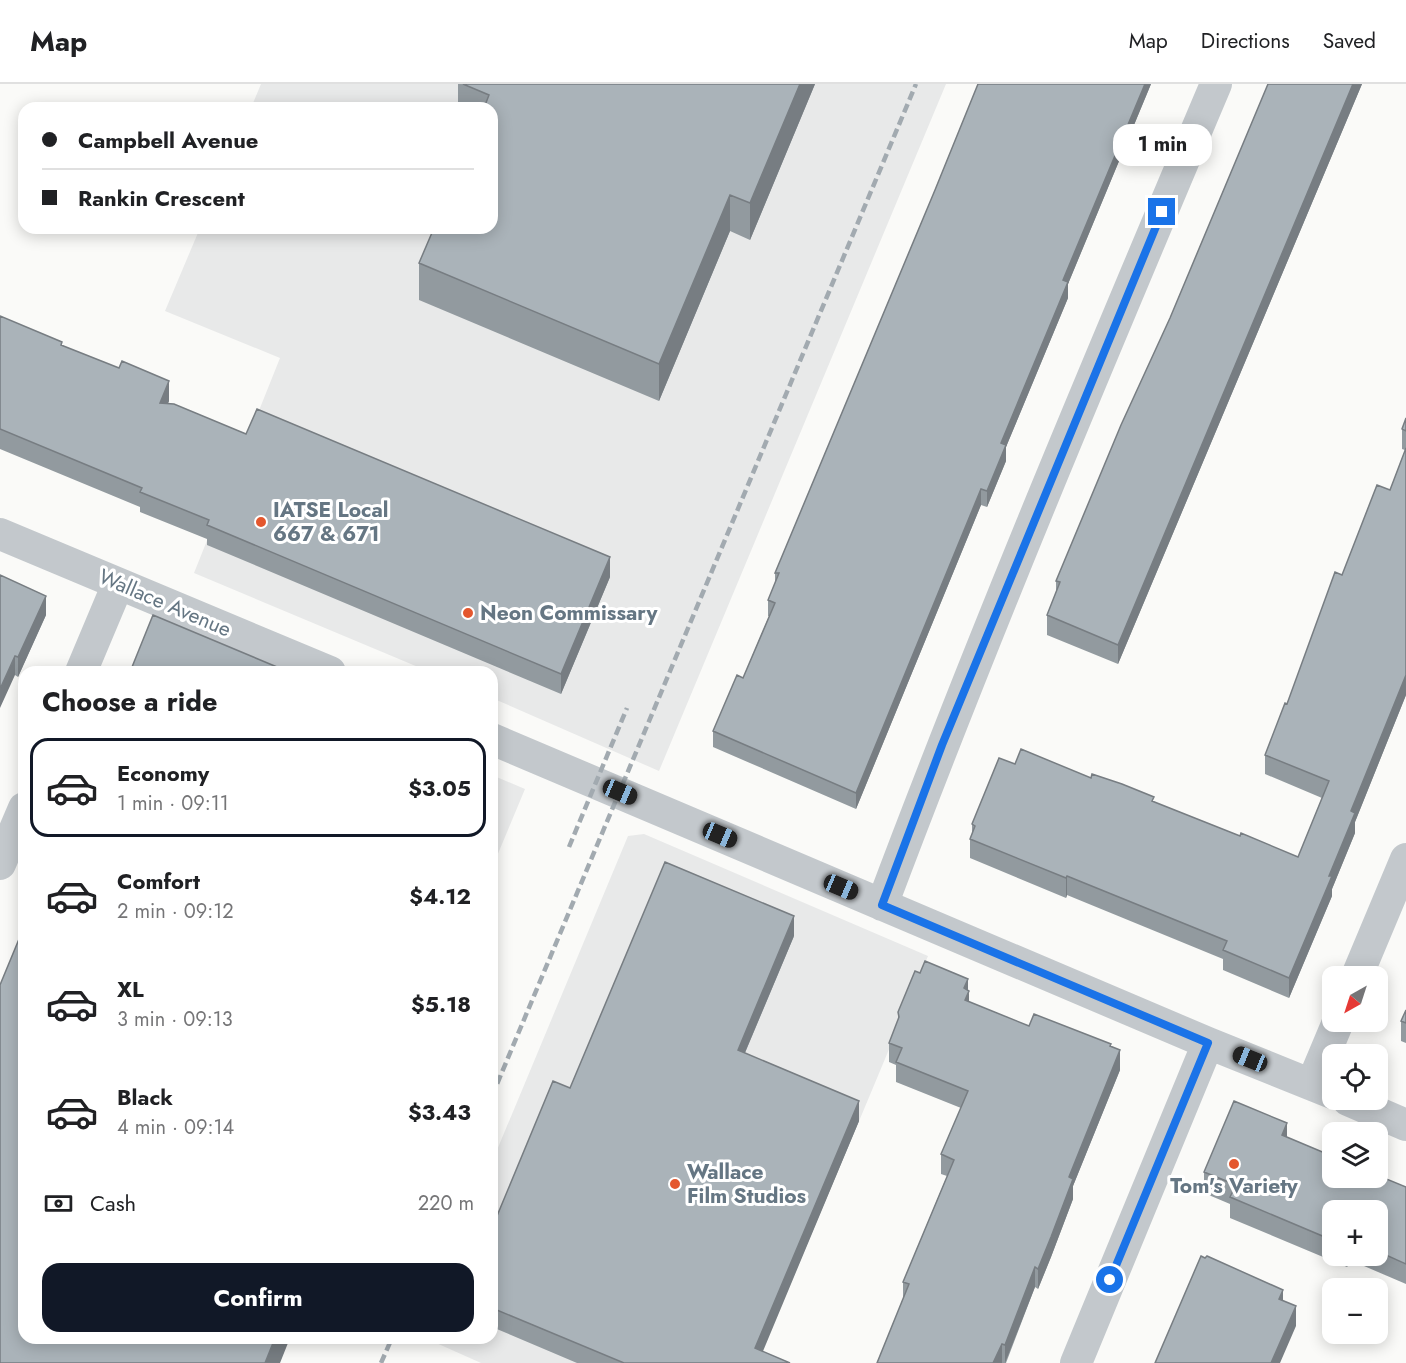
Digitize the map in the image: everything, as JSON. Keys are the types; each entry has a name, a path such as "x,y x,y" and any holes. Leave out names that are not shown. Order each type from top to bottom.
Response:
{"street":[{"path":"882,905 942,745 1216,84"},
{"name":"Wallace Avenue","path":"0,534 316,666"},
{"path":"84,666 118,584"},
{"path":"498,742 1208,1043 1322,1088"},
{"path":"0,864 18,822"},
{"path":"1361,966 1406,860"},
{"path":"1076,1363 1208,1043"},
{"path":"1371,1110 1406,1125"}],"shaded area":[{"path":"261,84 946,84 659,771 498,701 498,666 416,666 194,573 280,358 165,311 197,234 498,234 498,102 254,102"},
{"path":"498,778 525,789 498,854"},
{"name":"Wallace Film Studios","path":"644,834 928,956 758,1363 481,1363 438,1344 498,1344 498,1148 628,836"}],"building":[{"path":"463,84 800,84 750,203 730,195 659,364 419,263 431,234 498,234 498,102 486,102 489,95"},
{"path":"978,84 1145,84 1063,280 1068,282 1001,443 1006,445 987,491 981,489 856,793 713,731 737,675 743,678 775,603 768,600 779,573 775,573"},
{"path":"1268,84 1353,84 1118,645 1047,615 1060,582 1056,581"},
{"path":"0,316 62,342 61,345 119,368 122,361 169,381 160,403 174,404 246,434 257,409 610,557 561,674 207,525 209,520 140,492 142,488 0,429"},
{"path":"1406,418 1406,431 1402,429"},
{"path":"1406,448 1406,675 1351,811 1355,813 1329,876 1332,876 1289,978 1223,950 1227,941 970,839 975,826 972,824 999,758 1015,764 1021,749 1091,778 1092,774 1122,784 1154,797 1152,801 1240,836 1241,833 1298,857 1329,781 1265,755 1285,703 1287,704 1335,572 1342,575 1377,485 1390,490"},
{"path":"0,575 46,596 18,657 15,656 0,689"},
{"path":"153,615 275,666 132,666"},
{"name":"Wallace Film Studios","path":"665,862 794,916 738,1050 859,1101 755,1348 790,1363 624,1363 498,1310 498,1214 553,1081 570,1088"},
{"path":"18,942 18,1344 273,1344 265,1363 0,1363 0,985"},
{"path":"925,961 968,979 964,988 969,991 965,1000 1029,1026 1034,1014 1111,1044 1110,1046 1120,1050 1069,1177 1073,1179 1051,1237 1038,1269 1035,1267 1005,1345 1002,1344 993,1363 877,1363 909,1284 903,1282 954,1160 941,1154 968,1091 896,1062 902,1048 889,1043 899,1017 898,1012 915,971 920,973"},
{"path":"1406,1010 1406,1023 1401,1021"},
{"path":"1234,1101 1287,1123 1282,1135 1322,1152 1322,1188 1388,1188 1388,1180 1406,1187 1406,1264 1388,1256 1388,1200 1322,1200 1322,1236 1230,1197 1236,1185 1204,1172"},
{"path":"1201,1256 1205,1258 1207,1256 1283,1290 1279,1299 1296,1306 1271,1363 1155,1363"}],"railway":[{"path":"498,1082 916,84"},
{"path":"569,847 627,708"},
{"path":"381,1363 389,1344"}],"place":[{"name":"IATSE Local 667 & 671","path":"261,522"},
{"name":"Neon Commissary","path":"468,613"},
{"name":"Tom's Variety","path":"1234,1164"},
{"name":"Wallace Film Studios","path":"675,1184"}],"route":[{"path":"1110,1280 1208,1043 882,905 942,745 1162,212"}]}
